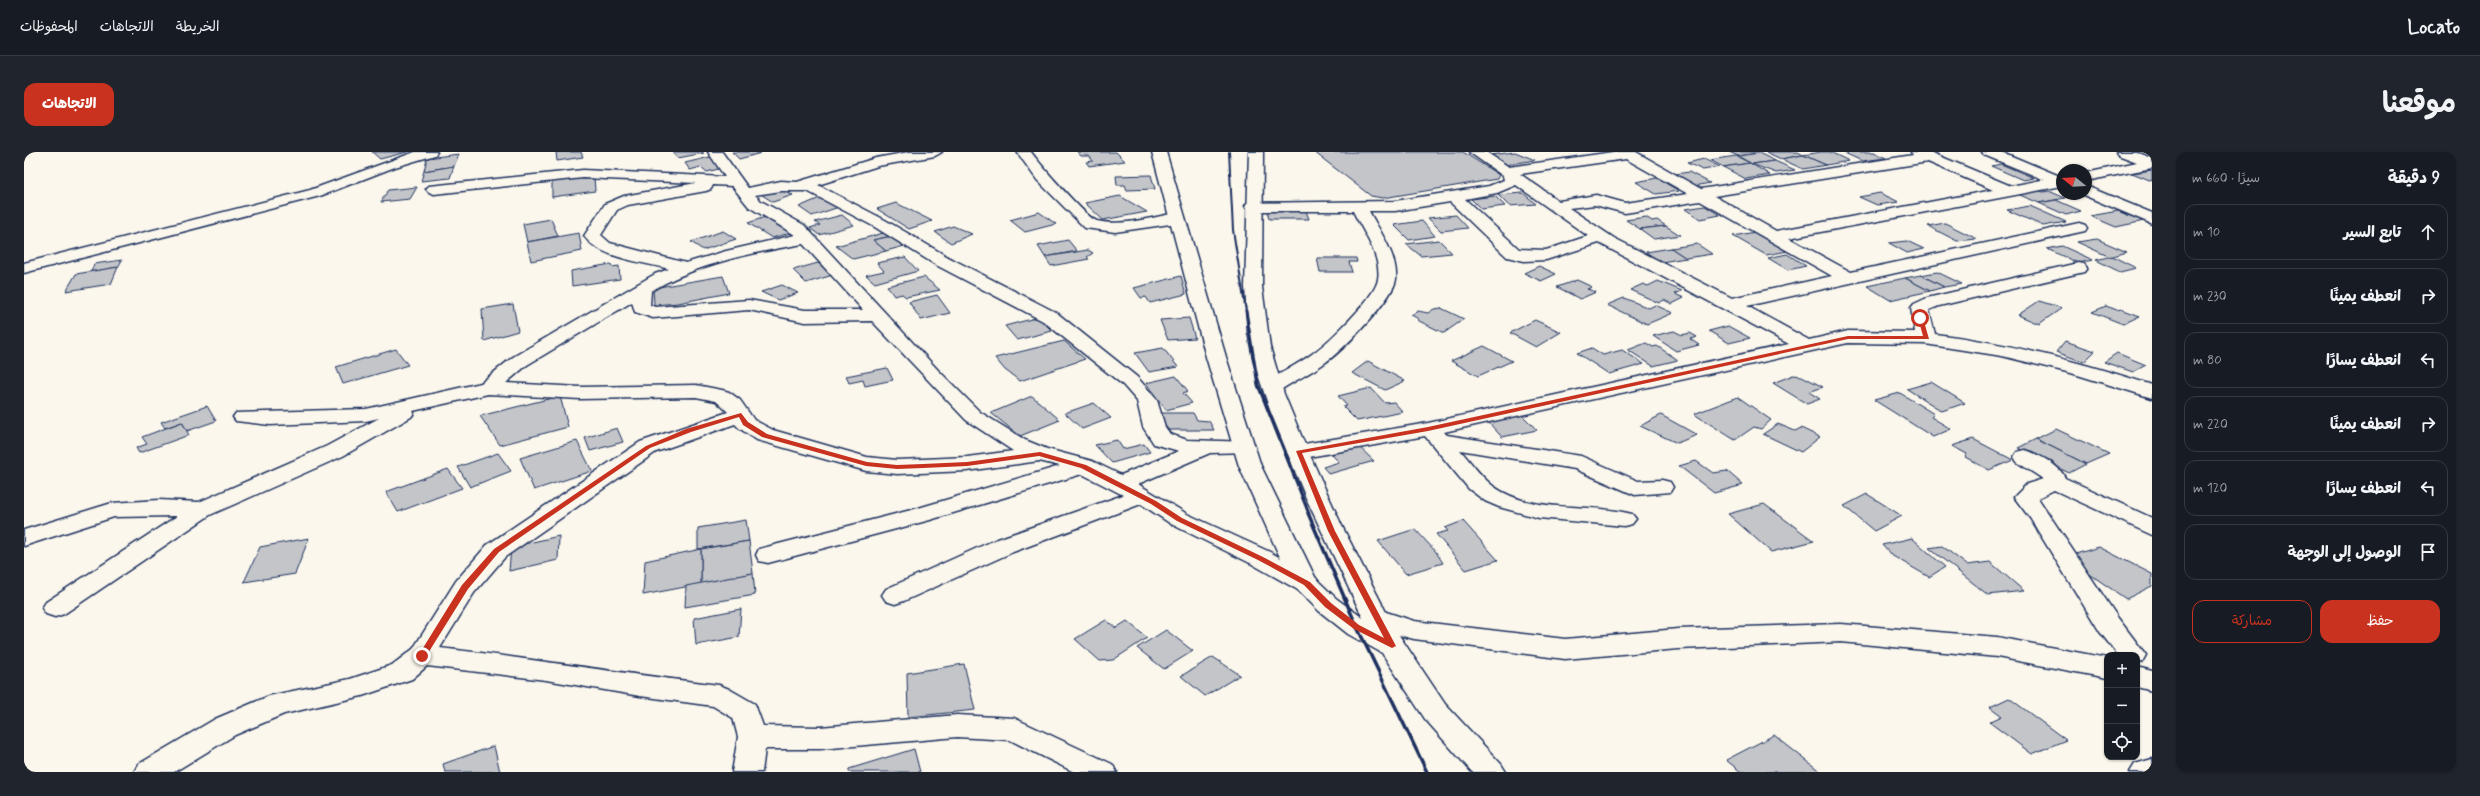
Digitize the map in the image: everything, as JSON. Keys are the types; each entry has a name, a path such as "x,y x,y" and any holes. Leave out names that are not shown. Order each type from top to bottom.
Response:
{"street":[{"path":"24,268 315,194 390,164 430,152"},
{"path":"715,152 739,187 755,204 798,228 931,374 973,416 1017,445 1040,454 1084,466 1142,496 1179,519 1255,555 1307,584 1328,605 1357,627 1392,646"},
{"path":"685,268 604,247 592,236 611,207 624,201 739,187 802,185 876,162 935,152"},
{"path":"1024,152 1042,177 1091,225 1115,227 1177,218"},
{"path":"1160,152 1216,358 1250,466 1307,584"},
{"path":"1256,152 1252,180 1252,290 1260,347 1272,387 1331,531 1392,646 1419,690 1455,736 1491,772"},
{"path":"1476,152 1600,237 1665,272 1730,304 1806,346"},
{"path":"1508,173 1647,152"},
{"path":"1989,152 2056,178"},
{"path":"2005,152 2056,177"},
{"path":"2123,152 2152,164"},
{"path":"1628,154 1846,277"},
{"path":"1555,206 1584,200 1596,200 1625,208 1924,155 2009,191"},
{"path":"2092,176 2152,164"},
{"path":"1253,206 1395,206 1506,185 1512,181 1508,173"},
{"path":"434,190 583,174 701,179 739,187"},
{"path":"1774,236 2056,181"},
{"path":"802,185 810,187 879,223 942,260 1050,317 1130,380 1147,400 1154,427 1162,439 1178,445 1244,447"},
{"path":"2092,186 2152,211"},
{"path":"2092,193 2152,218"},
{"path":"1453,196 1514,253 1525,258 1541,257 1600,237"},
{"path":"1272,387 1320,358 1347,332 1381,293 1387,280 1386,267 1359,206"},
{"path":"1730,304 1846,277 2079,228"},
{"path":"488,388 520,361 660,278 685,268 775,244 806,238"},
{"path":"1927,338 1922,327 1920,308 1926,305 2078,268"},
{"path":"642,289 641,308 653,313 749,305 805,316 837,317 877,315"},
{"path":"1298,452 1434,435 1848,337 1927,338 2013,353 2097,373 2152,392"},
{"path":"243,417 270,419 366,415 418,404 452,394 488,388 580,393 696,391 722,396 733,404 746,424 765,435 866,464 897,467 967,464 1040,454"},
{"path":"55,608 109,570 202,510 334,451 386,425 418,404"},
{"path":"149,772 225,727 272,707 352,689 402,672 422,656 465,587 496,551 648,447 689,431 741,415"},
{"path":"1434,435 1581,463 1635,488 1662,487"},
{"path":"1434,435 1492,496 1515,504 1547,511 1624,519"},
{"path":"1120,484 1206,447"},
{"path":"2025,456 2052,474 2055,482"},
{"path":"768,555 922,515 1084,466"},
{"path":"2144,671 2109,625 2039,514 2025,497 2035,489 2055,482 2152,527"},
{"path":"895,595 1004,546 1142,496"},
{"path":"24,538 112,510 159,507 202,510"},
{"path":"1378,619 1414,630 1565,649 1678,639 1841,633 1997,646 2104,667"},
{"path":"422,656 719,696 745,712 752,737 747,772"},
{"path":"752,737 820,738 957,726 1014,729 1102,772"},
{"path":"2145,772 2152,771"}],"building":[{"path":"372,152 407,152 380,159"},
{"path":"556,152 581,152 583,157 557,161"},
{"path":"673,152 702,152 704,153 678,158"},
{"path":"732,152 759,152 761,153 739,159"},
{"path":"1077,152 1116,152 1125,161 1089,166 1086,162 1093,161 1089,156 1081,156"},
{"path":"1314,152 1463,152 1499,175 1497,179 1383,198 1371,196"},
{"path":"1515,152 1535,160 1505,165 1490,155"},
{"path":"1729,152 1758,152 1759,153 1738,156"},
{"path":"1766,152 1798,152 1803,155 1781,159"},
{"path":"1830,152 1849,161 1826,165 1803,155"},
{"path":"1842,152 1874,152 1886,158 1862,161"},
{"path":"1759,153 1775,161 1752,164 1738,156"},
{"path":"459,154 454,166 424,171 427,158"},
{"path":"1803,155 1826,165 1803,169 1781,159"},
{"path":"1736,156 1750,163 1723,167 1710,160"},
{"path":"710,157 722,168 707,172 701,167 690,170 685,163"},
{"path":"1704,159 1720,167 1703,170 1687,163"},
{"path":"1775,161 1795,170 1776,173 1752,164"},
{"path":"1750,163 1770,175 1746,179 1723,167"},
{"path":"2001,164 2034,178 2023,180 1991,166"},
{"path":"454,166 450,178 421,181 424,171"},
{"path":"2152,170 2152,181 2132,173"},
{"path":"1689,172 1710,183 1690,187 1669,175"},
{"path":"1151,175 1155,189 1127,190 1125,185 1117,185 1116,176"},
{"path":"594,176 595,191 552,197 552,181"},
{"path":"1657,178 1679,191 1656,194 1636,182"},
{"path":"783,186 794,191 788,193 793,195 773,202 759,193"},
{"path":"417,187 410,199 381,202 388,190"},
{"path":"2035,189 2043,192 2049,191 2056,194 2056,200 2039,203 2015,193"},
{"path":"1523,193 1536,204 1509,206 1498,195"},
{"path":"1880,193 1899,202 1877,205 1859,197"},
{"path":"1120,196 1147,212 1103,220 1085,203"},
{"path":"1495,196 1505,206 1481,209 1471,199"},
{"path":"822,197 839,207 812,216 799,207"},
{"path":"2056,200 2081,211 2066,215 2039,203"},
{"path":"896,203 932,221 909,229 877,209"},
{"path":"1304,206 1309,219 1269,219 1266,207"},
{"path":"1705,206 1720,215 1700,219 1685,209"},
{"path":"2030,206 2066,222 2043,226 2007,210"},
{"path":"2118,211 2144,221 2116,227 2090,216"},
{"path":"1039,212 1056,224 1025,232 1010,220"},
{"path":"842,215 854,225 819,235 810,228 820,225 815,222"},
{"path":"1456,215 1468,228 1441,231 1428,218"},
{"path":"768,216 794,232 772,238 748,223"},
{"path":"1646,217 1652,221 1657,220 1666,226 1640,229 1626,220"},
{"path":"551,219 558,236 527,242 523,224"},
{"path":"1422,221 1435,236 1409,240 1394,225"},
{"path":"1945,223 1977,239 1957,241 1928,226"},
{"path":"953,226 972,234 951,243 935,232"},
{"path":"1666,226 1680,235 1654,239 1640,229"},
{"path":"723,231 736,239 703,250 691,242"},
{"path":"887,232 892,236 873,240 886,251 853,259 836,246"},
{"path":"1755,232 1788,251 1766,255 1733,236"},
{"path":"579,233 582,251 531,261 527,242"},
{"path":"892,236 908,245 886,251 873,240"},
{"path":"2097,239 2127,252 2110,257 2077,242"},
{"path":"1068,240 1077,251 1045,257 1038,246"},
{"path":"1439,240 1452,253 1421,256 1406,244"},
{"path":"1907,241 1924,249 1907,253 1889,243"},
{"path":"1697,244 1712,254 1686,258 1671,248"},
{"path":"2062,246 2093,260 2078,263 2047,249"},
{"path":"1671,248 1686,258 1655,263 1649,260 1656,259 1646,252"},
{"path":"1088,250 1093,253 1087,257 1089,259 1051,266 1045,257"},
{"path":"1787,254 1806,266 1788,270 1768,258"},
{"path":"2112,256 2136,268 2120,272 2096,260"},
{"path":"905,257 918,271 875,283 866,275 884,271 877,263"},
{"path":"1317,258 1356,258 1357,262 1349,262 1352,272 1320,272"},
{"path":"122,260 118,267 91,272 94,264"},
{"path":"818,263 833,275 806,283 793,270"},
{"path":"611,264 612,267 619,266 620,279 572,286 571,271"},
{"path":"1539,266 1556,274 1541,281 1524,273"},
{"path":"118,267 111,284 66,291 76,274"},
{"path":"1937,272 1962,284 1944,287 1921,275"},
{"path":"1921,275 1944,287 1930,291 1905,278"},
{"path":"723,276 729,293 678,303 654,305 653,288"},
{"path":"1181,276 1186,294 1150,303 1146,297 1141,298 1134,288"},
{"path":"924,277 940,290 906,297 902,294 894,296 887,286"},
{"path":"1905,278 1930,291 1890,300 1867,286"},
{"path":"1577,280 1592,287 1587,289 1596,292 1580,299 1557,287"},
{"path":"1658,281 1682,291 1675,294 1684,298 1672,304 1664,300 1659,303 1630,290 1643,284 1648,286"},
{"path":"782,285 798,293 778,300 761,292"},
{"path":"937,295 950,313 921,320 909,302"},
{"path":"1624,298 1649,308 1655,305 1673,313 1647,324 1607,305"},
{"path":"2039,301 2062,308 2039,324 2018,315"},
{"path":"513,304 518,331 484,341 482,309"},
{"path":"2106,306 2117,310 2121,309 2140,316 2123,324 2092,312"},
{"path":"1441,308 1464,319 1444,333 1417,320 1419,319 1411,315 1418,311 1428,313 1434,309"},
{"path":"1039,317 1052,331 1017,340 1005,326"},
{"path":"1189,318 1195,338 1168,340 1160,320"},
{"path":"1535,320 1561,332 1536,347 1510,333"},
{"path":"1728,326 1750,338 1729,343 1709,331"},
{"path":"1674,331 1682,335 1690,333 1697,337 1690,339 1699,345 1676,351 1653,336"},
{"path":"1064,341 1085,359 1020,381 1005,370 995,358"},
{"path":"2065,341 2095,351 2084,362 2056,352"},
{"path":"1646,343 1653,347 1657,346 1678,360 1653,366 1628,350"},
{"path":"1484,346 1512,361 1478,376 1451,361"},
{"path":"1163,348 1178,367 1149,372 1135,353"},
{"path":"1592,348 1603,355 1622,350 1644,364 1609,374 1577,353"},
{"path":"396,349 408,365 343,384 336,367"},
{"path":"2117,353 2146,365 2133,372 2104,362"},
{"path":"1368,361 1405,381 1385,390 1352,373"},
{"path":"887,368 893,380 865,386 863,380 849,383 846,376"},
{"path":"1793,375 1802,376 1823,387 1809,392 1820,399 1807,404 1773,383"},
{"path":"1176,376 1188,391 1183,393 1192,403 1166,410 1146,383"},
{"path":"1931,382 1965,403 1942,411 1907,389"},
{"path":"1371,388 1385,403 1394,402 1403,412 1357,421 1343,407 1347,406 1338,396"},
{"path":"1900,393 1934,414 1931,417 1951,429 1933,437 1874,400"},
{"path":"560,396 568,427 500,445 480,416"},
{"path":"1032,396 1060,420 1020,436 991,413"},
{"path":"1738,397 1771,420 1761,429 1754,427 1735,440 1694,414"},
{"path":"1094,403 1111,418 1082,429 1065,413"},
{"path":"207,406 216,421 187,431 182,422 165,428 161,422"},
{"path":"1160,413 1193,413 1197,420 1209,421 1214,430 1161,430"},
{"path":"1520,413 1537,430 1502,437 1486,420"},
{"path":"1661,415 1697,435 1677,443 1640,426"},
{"path":"182,422 189,435 139,453 136,448 147,444 142,437"},
{"path":"1778,424 1795,431 1801,428 1820,437 1801,452 1763,434"},
{"path":"617,428 623,442 590,451 585,438"},
{"path":"2056,429 2109,454 2086,464 2036,439"},
{"path":"1973,439 2013,460 1989,470 1965,457 1967,454 1952,446"},
{"path":"2036,439 2086,464 2069,473 2018,448"},
{"path":"1117,440 1123,449 1144,444 1150,452 1112,463 1095,445"},
{"path":"577,441 592,471 534,490 520,458"},
{"path":"1356,444 1374,461 1329,474 1323,467 1339,462 1329,452"},
{"path":"498,453 511,471 470,487 458,467"},
{"path":"1696,461 1713,473 1727,471 1743,485 1714,493 1679,466"},
{"path":"448,469 462,488 398,512 386,492"},
{"path":"1867,494 1902,516 1874,531 1844,506"},
{"path":"1764,504 1814,541 1771,552 1728,514"},
{"path":"746,520 749,541 698,549 698,528"},
{"path":"1463,521 1498,560 1466,570 1436,534 1448,531 1445,528"},
{"path":"1415,529 1436,552 1443,563 1406,574 1378,541"},
{"path":"559,536 558,560 509,571 511,547"},
{"path":"309,538 295,574 244,582 260,547"},
{"path":"1912,538 1945,567 1929,577 1891,555 1882,545"},
{"path":"749,541 753,573 701,584 701,549"},
{"path":"1942,546 1967,565 1990,562 2024,591 1988,595 1929,548"},
{"path":"2099,547 2152,574 2152,586 2126,599 2075,564 2069,556"},
{"path":"701,549 701,584 643,595 645,561"},
{"path":"753,573 755,595 685,607 686,586"},
{"path":"741,609 739,637 696,645 694,618"},
{"path":"1106,620 1116,628 1127,621 1147,638 1113,660 1100,661 1075,639"},
{"path":"1166,630 1193,651 1164,669 1137,648"},
{"path":"1213,657 1240,675 1205,696 1181,676"},
{"path":"964,664 975,710 908,717 907,673"},
{"path":"2009,698 2066,740 2032,754 1989,722 2002,716 1990,707"},
{"path":"1774,735 1821,772 1741,772 1726,760"},
{"path":"494,746 500,772 445,772 443,764"},
{"path":"914,749 920,772 849,772 849,769"}],"railway":[{"path":"1229,152 1233,230 1246,312"},
{"path":"1246,311 1258,385 1309,514"},
{"path":"1308,513 1357,627 1427,772"}],"route":[{"path":"422,656 465,587 496,551 648,447 689,431 741,415 746,424 765,435 833,456 866,464 897,467 967,464 1040,454 1084,466 1154,502 1179,519 1261,558 1307,584 1328,605 1357,627 1392,646 1331,531 1298,452 1428,429 1848,337 1894,336 1927,338 1920,318"}]}
